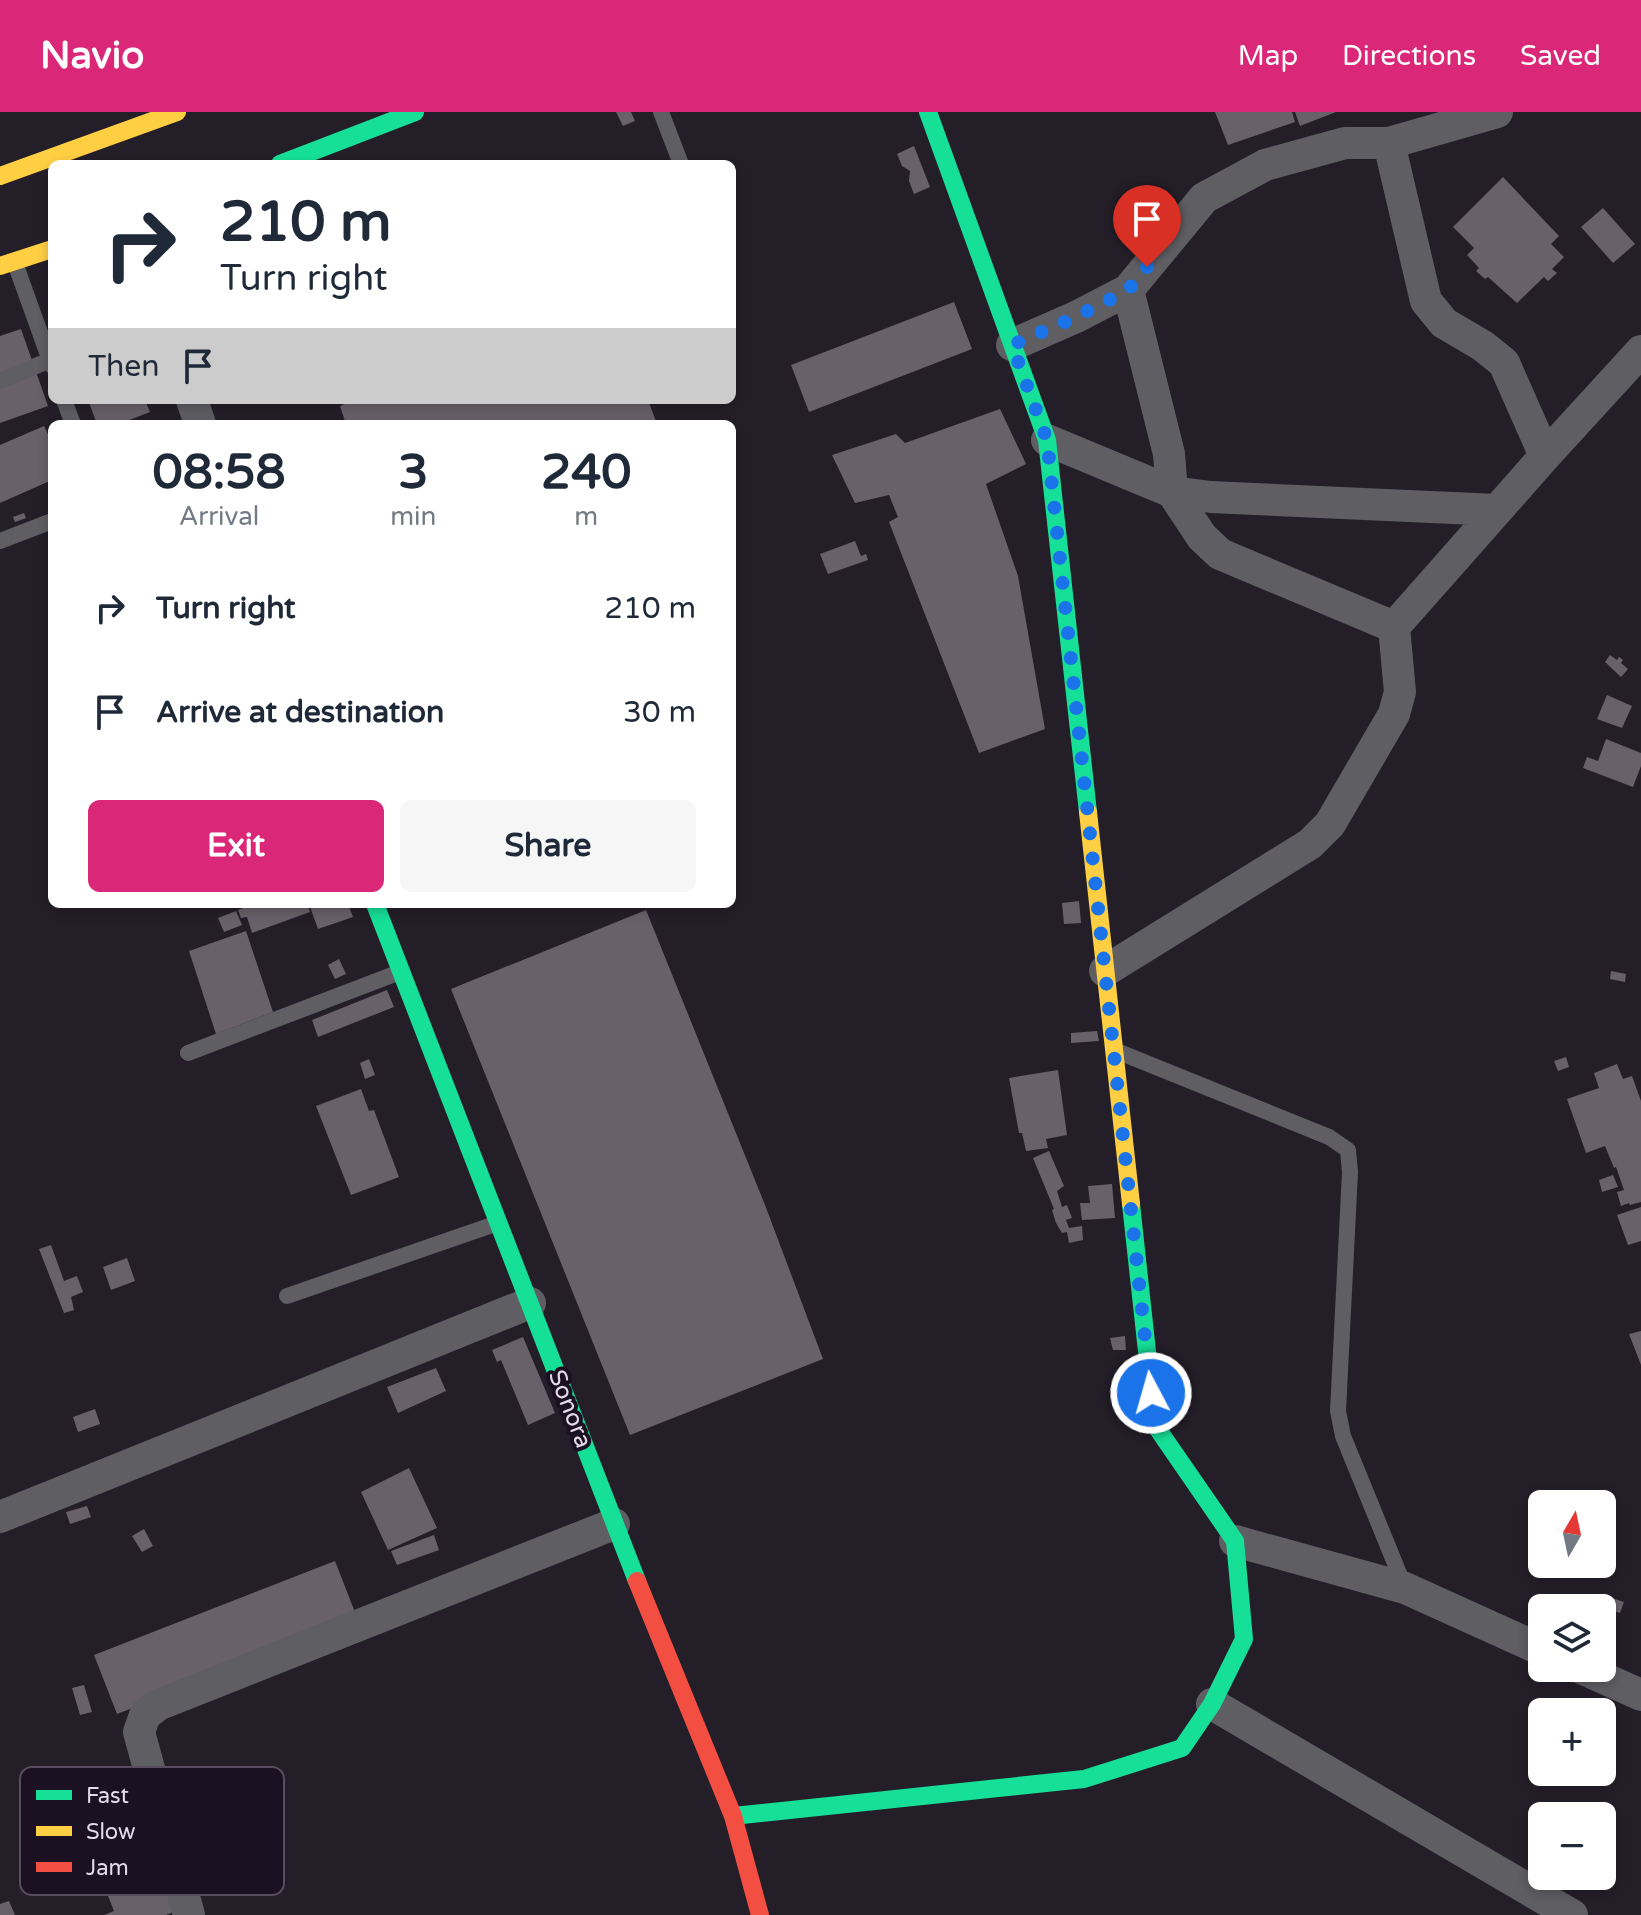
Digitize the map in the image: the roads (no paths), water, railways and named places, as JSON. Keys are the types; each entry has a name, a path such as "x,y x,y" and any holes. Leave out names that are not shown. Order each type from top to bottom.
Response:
{"street":[{"path":"70,160 101,153 140,118 177,112"},
{"path":"290,160 415,112"},
{"path":"733,1816 1084,1779 1182,1748 1212,1704 1244,1639 1235,1541 1155,1425 1047,440 928,112"},
{"path":"1012,345 1128,290 1204,198 1265,165 1345,143 1389,143 1497,112"},
{"path":"1389,143 1426,301 1444,323 1483,346 1504,363 1545,456"},
{"path":"0,176 48,165"},
{"path":"7,264 48,250"},
{"path":"1128,290 1169,454 1172,492 1202,537 1220,554 1394,627"},
{"path":"1105,971 1310,844 1330,824 1394,714 1400,692 1394,627 1641,351"},
{"path":"1047,440 1172,492 1211,497 1497,510"},
{"name":"Sonora","path":"377,908 614,1524 733,1816 760,1915"},
{"path":"0,1517 530,1303"},
{"path":"149,1767 139,1732 145,1715 158,1705 614,1524"},
{"path":"1235,1541 1405,1588 1528,1644"},
{"path":"1612,1682 1641,1695"},
{"path":"1212,1704 1572,1915"},
{"path":"184,1895 189,1915"}],"lane":[{"path":"661,112 679,160"},
{"path":"7,264 48,356"},
{"path":"0,381 48,364"},
{"path":"0,541 48,523"},
{"path":"188,1053 401,971"},
{"path":"1114,1050 1329,1137 1348,1150 1350,1172 1338,1411 1343,1436 1405,1588"},
{"path":"287,1296 499,1222"}]}
